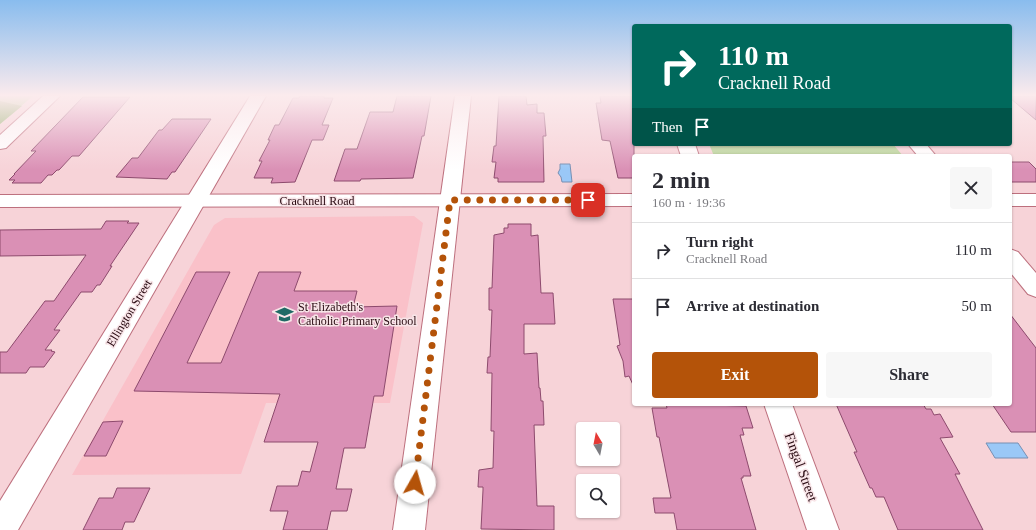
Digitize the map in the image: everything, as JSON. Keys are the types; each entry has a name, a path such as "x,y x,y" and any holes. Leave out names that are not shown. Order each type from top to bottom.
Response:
{"street":[{"path":"0,144 25,121"},
{"name":"Ellington Street","path":"0,530 243,121"},
{"path":"409,530 460,121"},
{"path":"919,146 925,154"},
{"name":"Cracknell Road","path":"0,201 632,200"},
{"path":"1012,200 1036,200"},
{"path":"1012,258 1036,288"},
{"name":"Fingal Street","path":"779,406 823,530"}],"shaded area":[{"name":"St Elizabeth's Catholic Primary School","path":"414,216 423,223 390,403 266,403 241,474 72,475 214,225 225,218"}],"green space":[{"path":"710,146 895,146 901,154 713,154"}],"water":[{"path":"560,164 570,164 572,182 562,182 558,173"},
{"path":"986,443 1018,443 1028,458 995,458"}],"building":[{"path":"60,121 109,121 79,156 72,156 59,170 52,175 48,175 41,183 12,183 15,180 9,180 36,151 31,151"},
{"path":"170,121 210,121 175,172 172,172 167,179 116,177 132,158 138,158 159,130 162,130"},
{"path":"281,121 324,121 322,125 329,125 323,140 312,140 295,182 271,183 273,178 254,178 262,161 259,161 270,140 268,140 275,125 279,125"},
{"path":"367,121 427,121 413,178 334,181 345,149 357,149"},
{"path":"498,121 545,121 546,136 543,136 544,182 498,182 498,178 494,178 496,162 492,162 494,146 496,146"},
{"path":"599,121 632,121 632,146 634,146 634,154 632,154 632,178 618,178 610,141 602,140"},
{"path":"1012,162 1029,162 1036,169 1036,182 1012,182"},
{"path":"106,221 129,221 127,223 139,223 110,266 112,266 100,285 97,285 92,292 81,292 54,330 60,330 45,350 52,350 51,351 55,352 44,367 30,367 26,373 0,373 0,352 7,352 45,301 54,301 86,255 0,256 0,230 101,229"},
{"path":"508,224 531,224 531,236 538,235 541,293 553,293 555,324 524,324 524,354 537,353 539,388 541,401 543,401 544,425 534,425 537,506 554,506 554,530 481,529 483,487 478,487 479,470 493,468 494,431 491,431 492,373 487,373 488,357 490,357 492,310 489,310 489,288 492,288 494,235 504,233 504,228 508,228"},
{"path":"196,272 230,272 187,363 221,363 259,272 301,272 294,291 357,291 353,307 397,306 383,396 374,396 365,448 344,448 336,489 352,489 347,511 331,511 327,530 283,530 288,511 270,511 277,486 298,486 302,471 310,472 318,442 264,442 280,394 134,391"},
{"path":"613,299 632,299 632,383 629,376 625,377 623,361 617,346 620,345"},
{"path":"1012,317 1036,348 1036,432 1011,432 993,406 1012,406"},
{"path":"666,406 746,406 753,428 742,428 744,435 740,435 751,476 743,476 743,478 741,478 756,530 677,530 674,513 655,513 653,498 671,498 652,408 667,408"},
{"path":"837,406 924,406 926,409 931,409 934,415 940,414 953,437 940,438 960,474 955,474 983,530 898,530 884,497 876,497 872,488 870,488 854,452 857,452"},
{"path":"123,421 106,456 84,456 103,422"},
{"path":"117,488 150,488 134,522 125,522 122,530 83,530 99,498 113,498"}],"place":[{"name":"St Elizabeth's Catholic Primary School","path":"285,314"}],"route":[{"path":"415,483 450,200 588,200"}]}
